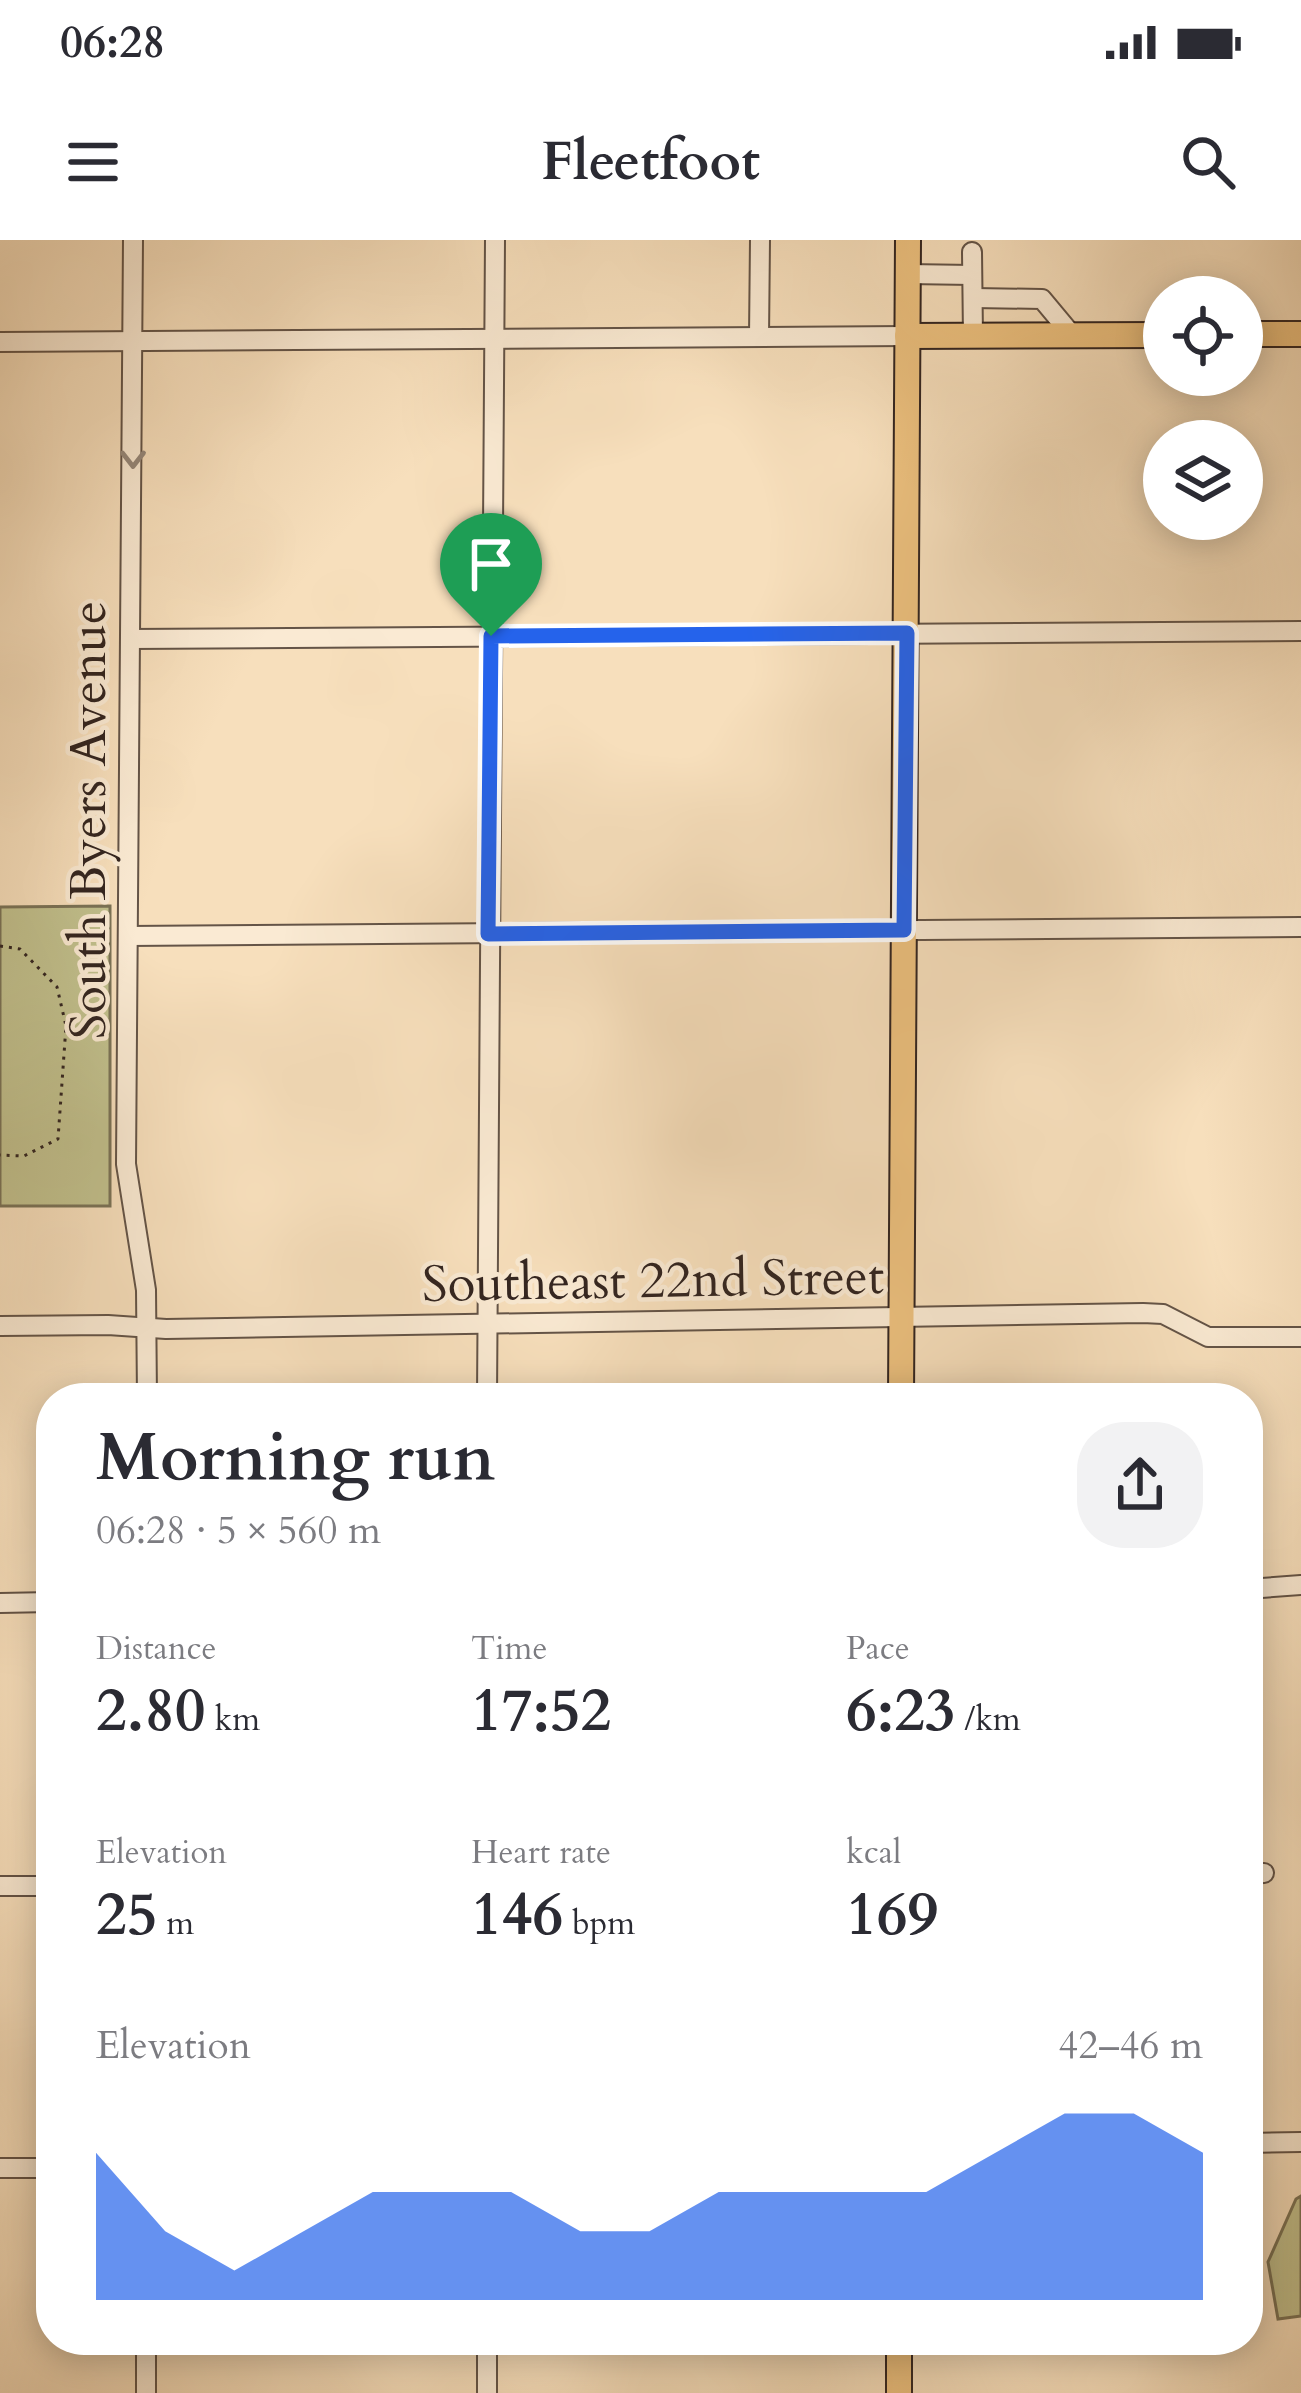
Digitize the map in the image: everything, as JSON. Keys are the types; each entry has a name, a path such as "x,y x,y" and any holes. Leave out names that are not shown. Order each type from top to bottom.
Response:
{"main road":[{"path":"901,1383 908,240"},
{"path":"1263,334 1301,334"},
{"path":"907,336 1143,335"},
{"path":"899,2355 899,2393"}],"street":[{"name":"South Byers Avenue","path":"133,240 127,1177 145,1277 147,1383"},
{"path":"487,1383 495,240"},
{"path":"760,240 760,337"},
{"path":"972,251 974,336"},
{"path":"908,274 973,274"},
{"path":"974,298 1042,299 1072,335"},
{"path":"0,342 907,336"},
{"path":"130,639 1301,631"},
{"path":"128,936 1301,927"},
{"name":"Southeast 22nd Street","path":"0,1326 147,1328 1155,1313 1208,1337 1301,1337"},
{"path":"1263,1588 1301,1585"},
{"path":"0,1603 36,1602"},
{"path":"0,1886 36,1886"},
{"path":"1263,2143 1301,2142"},
{"path":"0,2168 36,2168"},
{"path":"146,2355 146,2393"},
{"path":"487,2355 487,2393"}],"path":[{"path":"0,946 20,949 57,987 66,1026 58,1139 24,1156 0,1155"}],"shaded area":[{"path":"110,906 110,1206 0,1206 0,907"},
{"path":"1301,2196 1301,2316 1278,2319 1268,2262"}],"route":[{"path":"907,633 904,930 488,934 491,636 907,633"}]}
